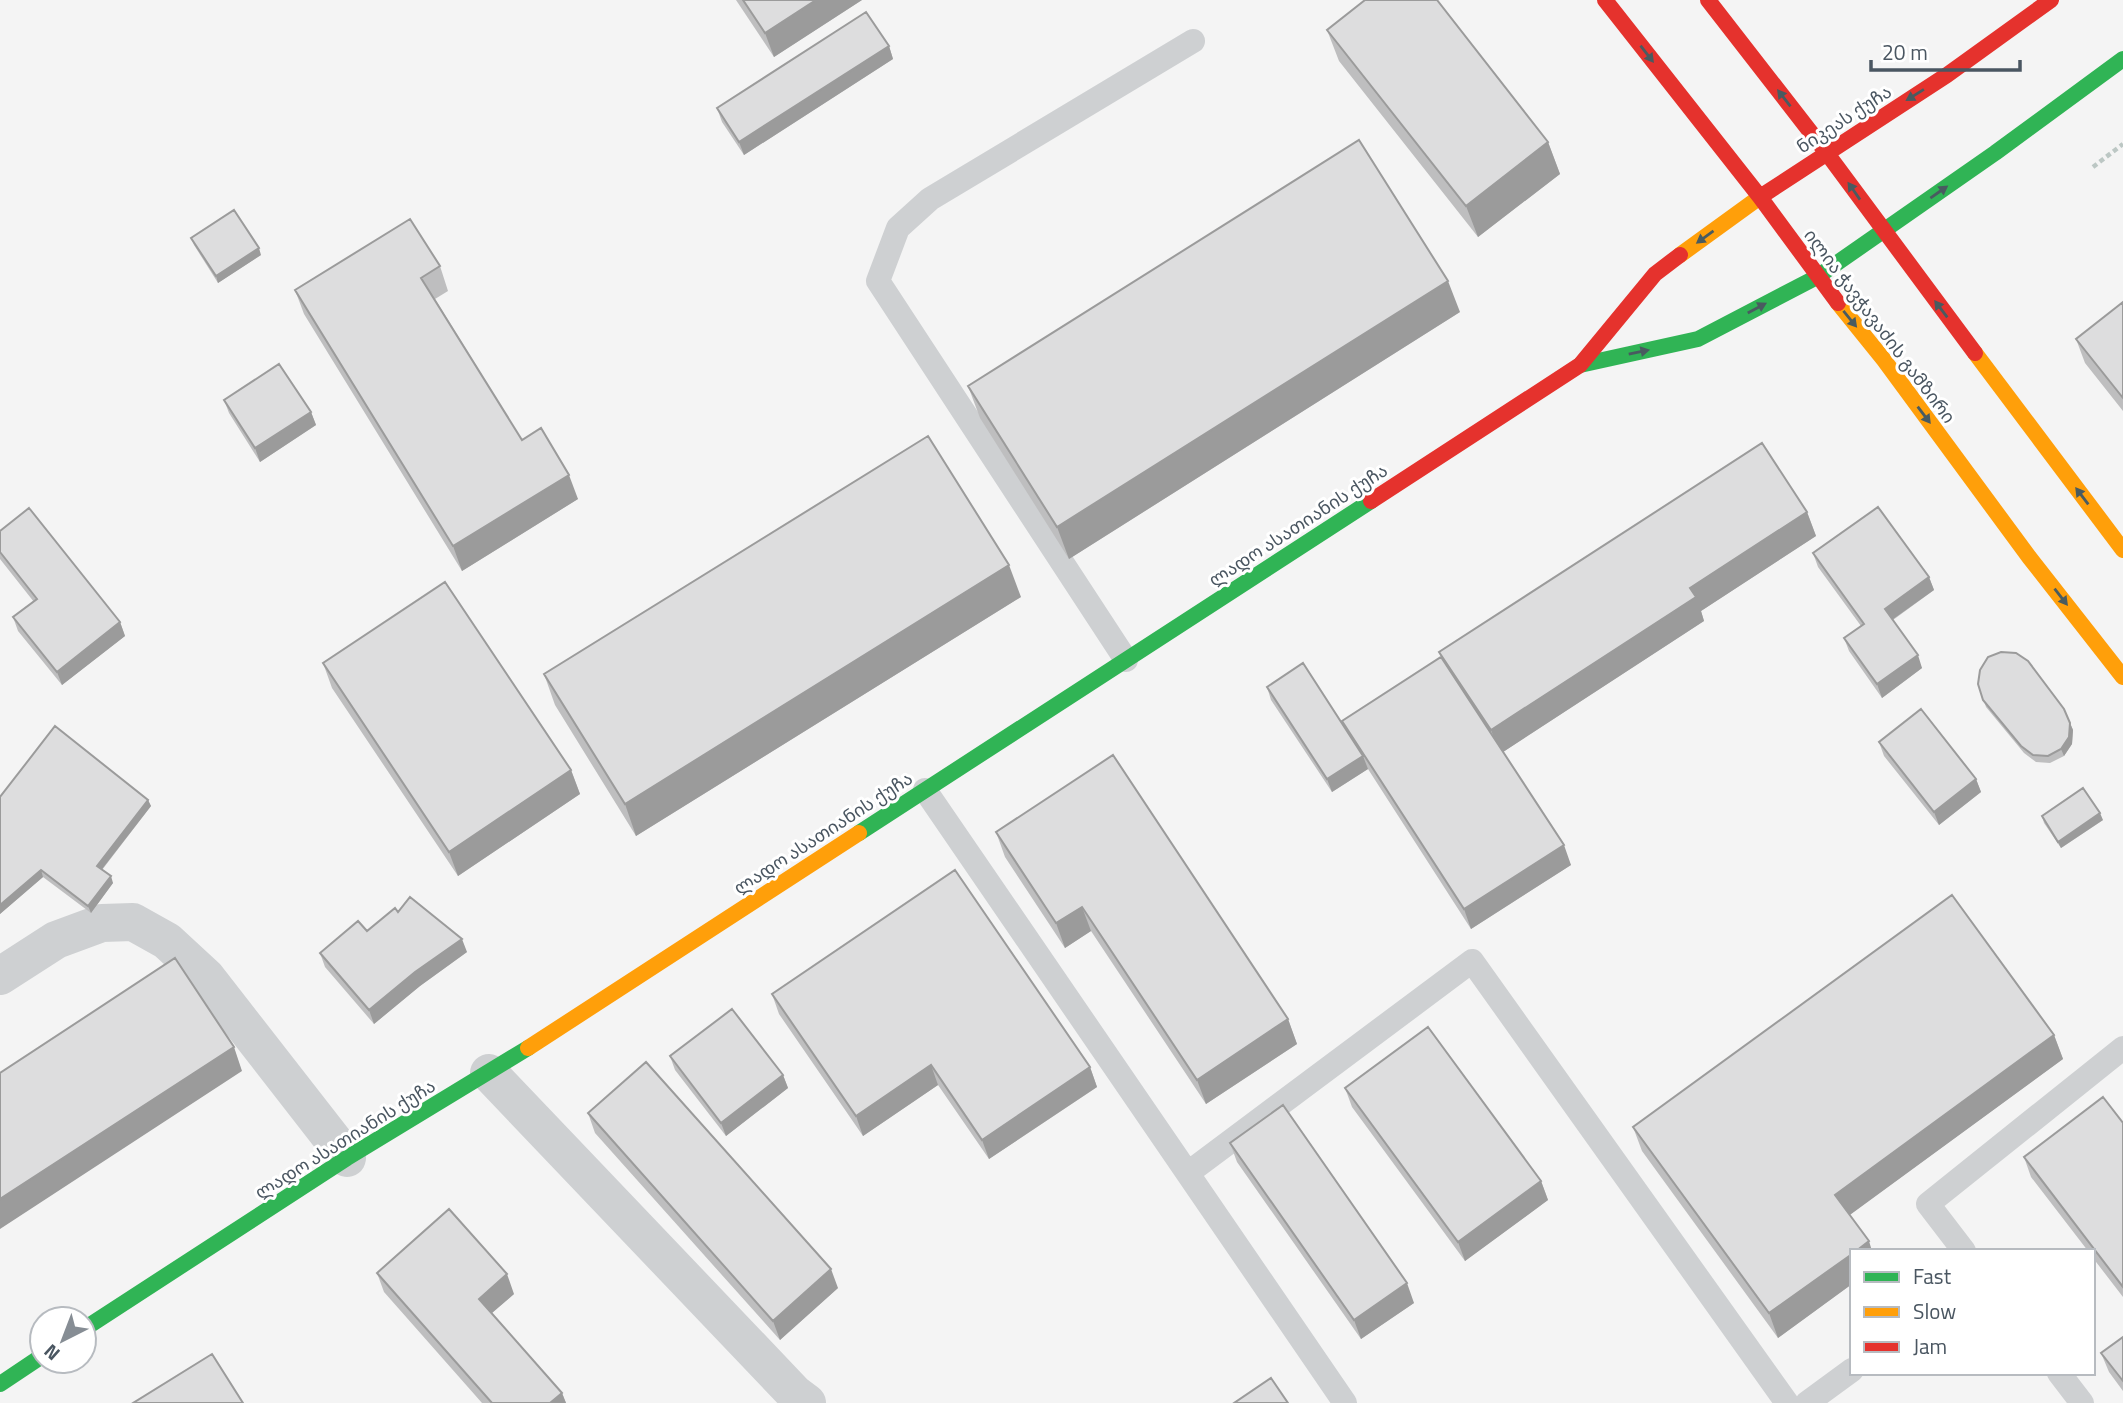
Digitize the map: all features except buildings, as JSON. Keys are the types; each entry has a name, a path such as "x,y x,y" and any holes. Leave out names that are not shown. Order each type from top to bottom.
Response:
{"main road":[{"name":"ილია ჭავჭავაძის გამზირი","path":"1605,0 1760,197 1817,277 1884,360 2029,557 2123,677"},
{"path":"1708,0 1826,152 1882,231 2123,550"},
{"name":"ნიკეას ქუჩა","path":"1760,197 1947,75 2051,0"},
{"path":"1882,231 2123,59"},
{"name":"ლადო ასათიანის ქუჩა","path":"98,1320 347,1158 489,1073 1580,365 1655,274 1760,197"},
{"name":"ლადო ასათიანის ქუჩა","path":"1580,365 1698,339 1817,277 1882,231"},
{"path":"0,1384 28,1365"}],"street":[{"path":"0,976 56,940 102,923 134,922 167,941 206,977 347,1158"},
{"path":"489,1073 795,1394 807,1403"}],"lane":[{"path":"1126,660 878,281 898,228 930,199 1193,41"},
{"path":"925,790 1345,1403"},
{"path":"1188,1173 1472,961 1787,1403"},
{"path":"1962,1249 1928,1204 2123,1048"},
{"path":"1807,1403 1850,1371"},
{"path":"2061,1375 2082,1403"}],"path":[{"path":"2093,167 2123,144"}],"traffic: fast":[{"path":"1817,277 1995,153 2123,59"},
{"path":"1580,365 1698,339 1817,277"},
{"path":"859,833 1371,501"},
{"path":"98,1320 347,1158 528,1048"},
{"path":"0,1384 28,1365"}],"traffic: slow":[{"path":"1680,255 1760,197"},
{"path":"1838,303 2123,677"},
{"path":"1975,353 2123,550"},
{"path":"528,1048 859,833"}],"traffic: jam":[{"path":"1605,0 1760,197 1838,303"},
{"path":"1708,0 1826,152 1975,353"},
{"path":"1760,197 1947,75 2051,0"},
{"path":"1371,501 1580,365 1655,274 1680,255"}]}
